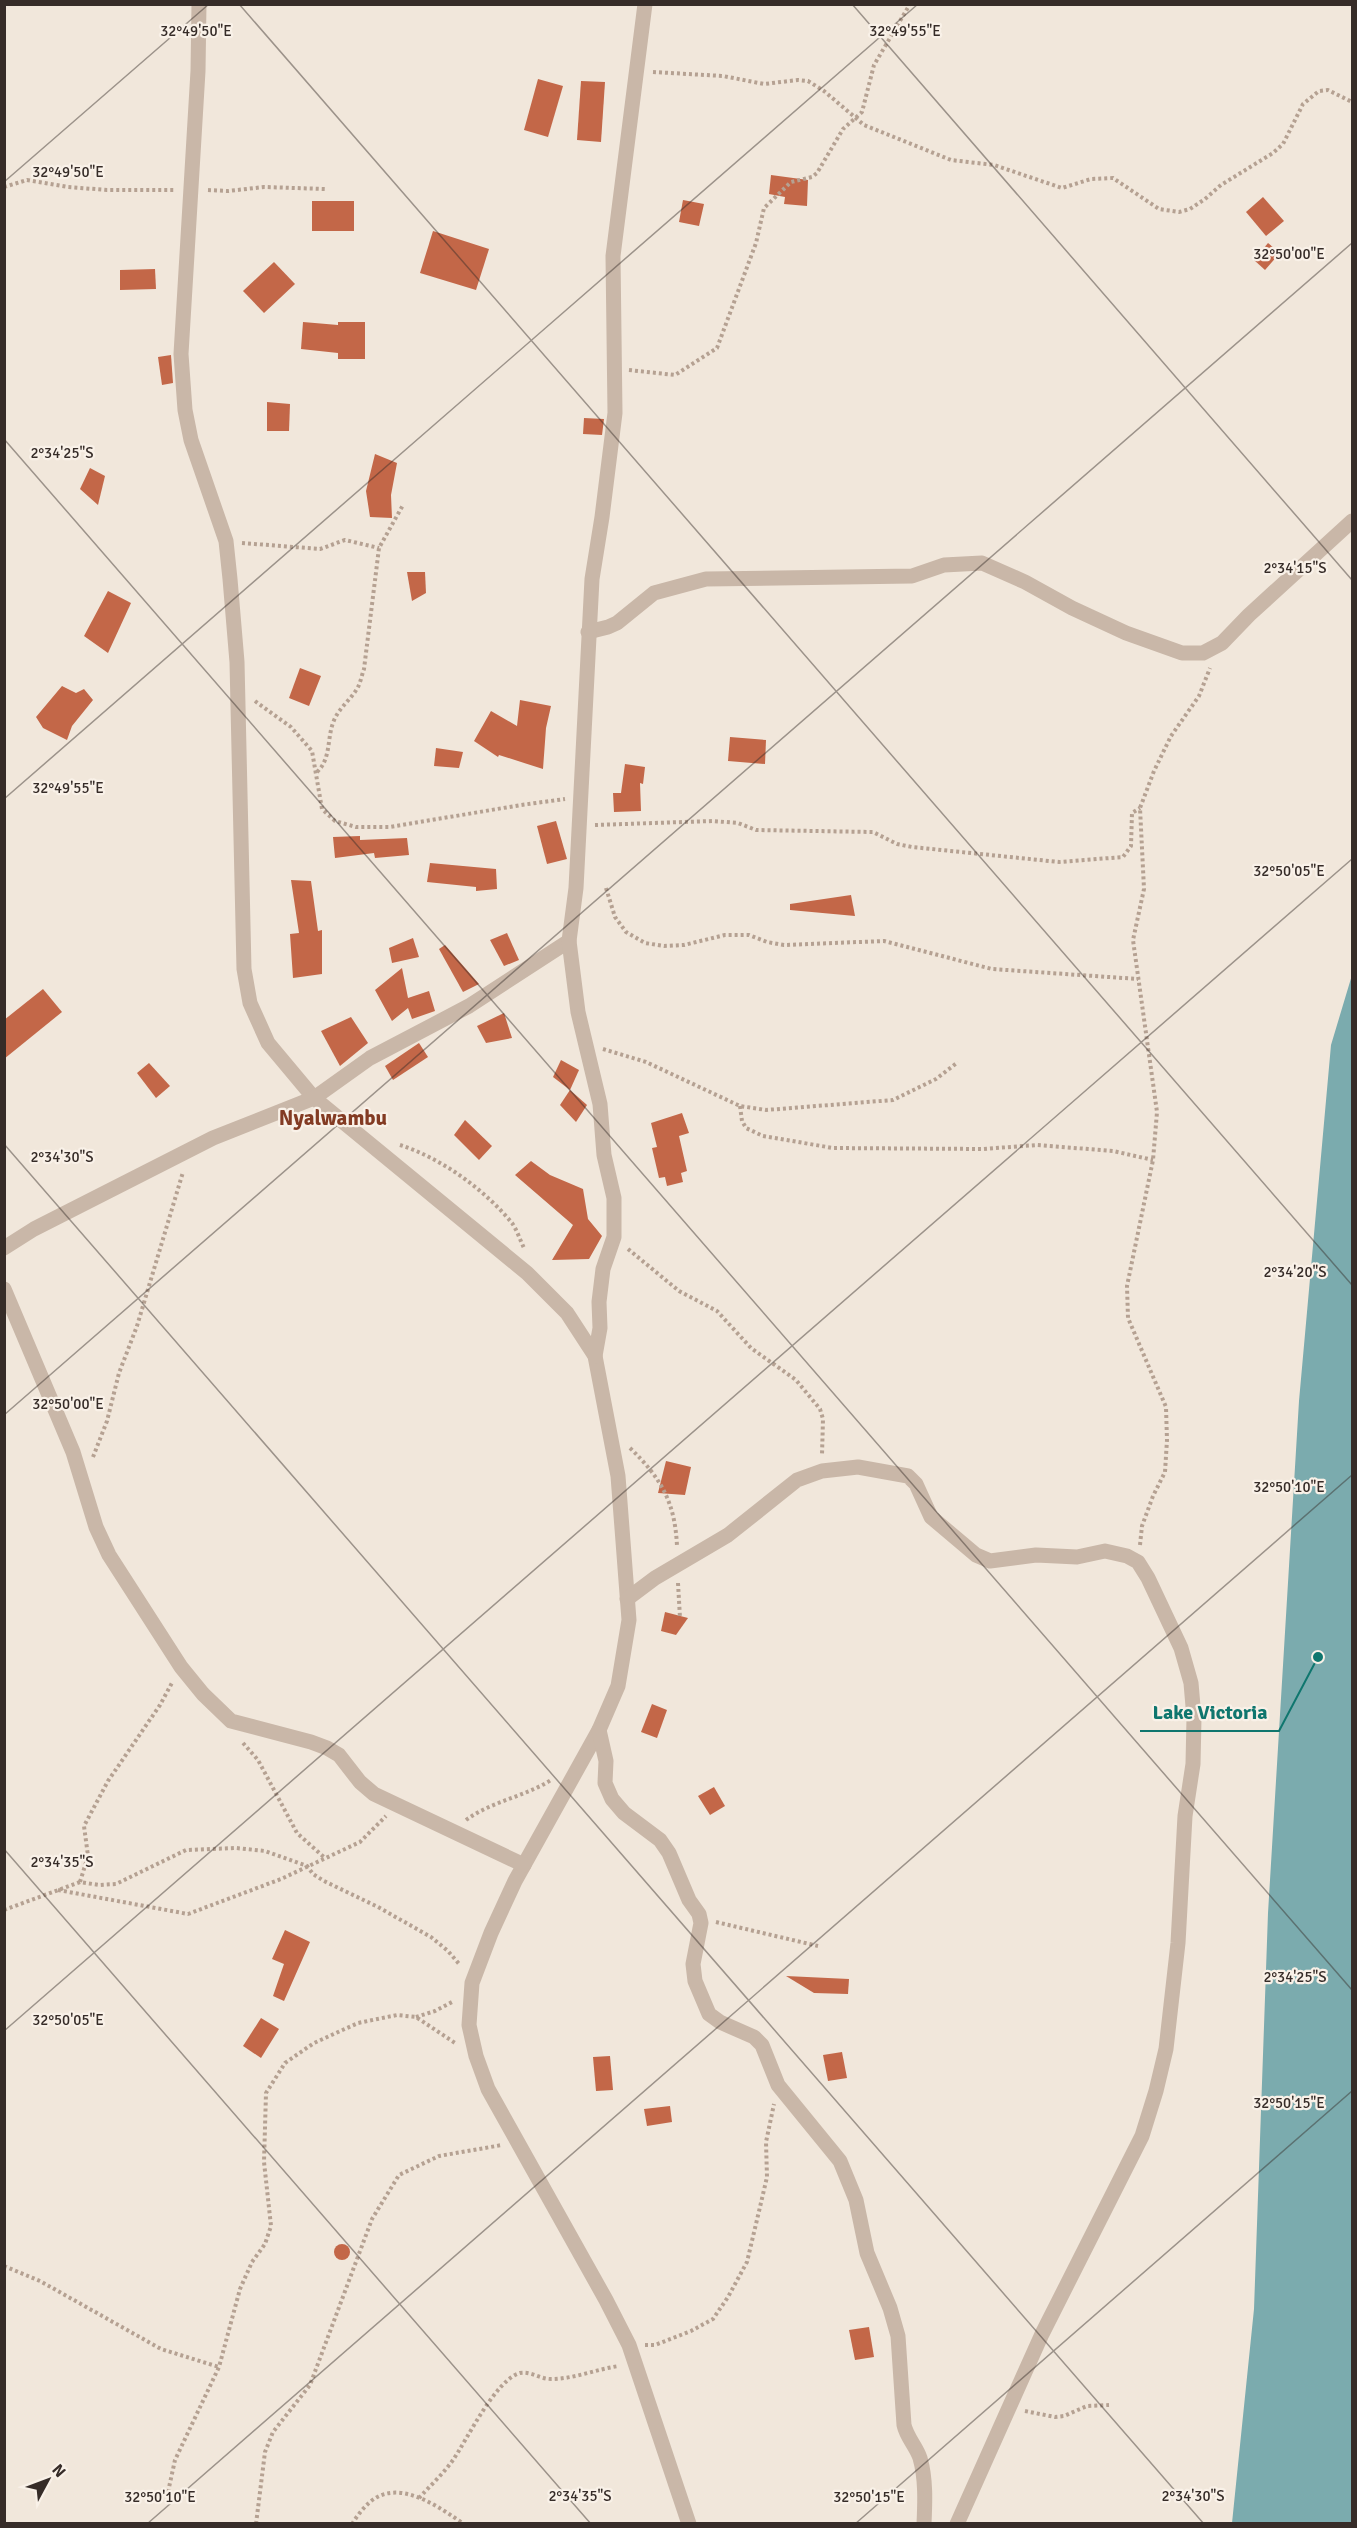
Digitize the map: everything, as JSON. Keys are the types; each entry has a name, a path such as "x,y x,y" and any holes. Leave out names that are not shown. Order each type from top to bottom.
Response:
{"street":[{"path":"199,4 181,354 185,410 190,440 226,541 237,689 244,969 250,1003 268,1043 314,1098 526,1273 567,1313 595,1356"},
{"path":"645,4 613,256 615,412 592,579 576,888 569,941 584,1046 600,1104 604,1155 614,1198 614,1237 603,1269 599,1302 600,1328 595,1356 618,1476 629,1620 618,1686 599,1730 524,1865 490,1933 472,1987 470,2025 476,2056 488,2089 629,2345 688,2523"},
{"path":"588,632 616,623 654,593 706,579 912,576 944,565 982,563 1026,582 1090,617 1182,653 1203,653 1219,645 1353,521"},
{"path":"4,1248 34,1229 213,1138 314,1098 370,1058 469,1006 569,941"},
{"path":"4,1290 73,1452 96,1527 109,1555 181,1667 203,1694 231,1721 327,1748 339,1755 367,1788 396,1805 524,1865"},
{"path":"627,1599 677,1565 728,1535 797,1480 822,1471 858,1467 908,1476 916,1484 931,1517 976,1555 990,1561 1036,1555 1077,1557 1105,1551 1127,1556 1138,1562 1162,1605 1181,1648 1191,1683 1194,1718 1193,1764 1185,1816 1178,1943 1166,2049 1143,2136 1042,2334 957,2523"},
{"path":"599,1730 606,1761 605,1783 612,1799 624,1813 660,1840 669,1853 689,1900 699,1914 701,1923 693,1964 695,1981 709,2014 720,2022 754,2037 762,2045 778,2085 840,2161 856,2200 867,2253 890,2308 898,2336 904,2425 906,2435 920,2456 924,2478 924,2523"}],"path":[{"path":"614,369 675,375 717,348 756,243 764,208 791,183 812,177 843,129 862,112 874,65 910,4"},
{"path":"637,72 723,76 764,84 808,81 835,100 855,119 882,134 951,160 994,165 1062,188 1091,179 1113,178 1159,208 1179,212 1205,199 1221,185 1273,153 1283,144 1303,104 1319,91 1328,90 1353,102"},
{"path":"4,187 27,180 106,190 228,191 264,187 325,189"},
{"path":"316,773 323,766 326,758 333,723 340,708 357,688 364,669 379,548 403,505"},
{"path":"226,541 320,549 345,540 379,548"},
{"path":"1138,1562 1142,1526 1153,1496 1166,1472 1167,1440 1166,1407 1128,1318 1127,1286 1153,1160 1156,1112 1133,940 1144,889 1140,808 1171,736 1199,696 1219,645"},
{"path":"237,689 291,727 302,738 312,752 322,810 335,821 356,827 390,827 520,804 579,798"},
{"path":"578,825 713,821 738,823 756,830 873,832 897,844 912,847 1059,862 1123,857 1131,846 1132,813 1140,808"},
{"path":"606,888 615,917 626,932 645,943 664,946 684,945 726,935 749,935 784,945 884,941 992,969 1138,979"},
{"path":"584,1046 615,1051 645,1062 740,1106 766,1110 803,1109 828,1104 892,1100 913,1092 958,1062"},
{"path":"740,1106 742,1121 746,1128 763,1136 833,1148 983,1149 1037,1145 1113,1151 1153,1160"},
{"path":"390,1142 417,1150 456,1173 487,1198 513,1224 526,1252 526,1273"},
{"path":"83,1486 137,1326 189,1150"},
{"path":"614,1237 679,1291 717,1311 752,1348 796,1380 820,1409 823,1419 822,1471"},
{"path":"608,1426 649,1466 671,1503 676,1528 680,1618"},
{"path":"80,1882 88,1856 84,1826 108,1781 160,1705 181,1667"},
{"path":"231,1721 243,1743 258,1760 297,1833 325,1858"},
{"path":"450,1830 470,1816 494,1804 525,1794 556,1777"},
{"path":"55,1890 188,1914 282,1879 360,1842 396,1805"},
{"path":"4,1910 80,1882 99,1885 116,1884 186,1850 236,1848 265,1851 307,1866 313,1874 324,1881 378,1907 431,1937 448,1951 472,1987 435,2011 416,2017 398,2015 358,2023 314,2043 285,2063 266,2093 264,2162 271,2226 265,2244 252,2262 240,2289 219,2367 175,2460 168,2492"},
{"path":"699,1914 716,1922 818,1946"},
{"path":"416,2017 476,2056"},
{"path":"629,2345 655,2345 690,2331 713,2319 728,2297 747,2262 760,2207 767,2177 766,2142 778,2085"},
{"path":"256,2523 265,2452 273,2433 310,2385 372,2219 399,2175 439,2156 516,2141"},
{"path":"4,2266 40,2281 161,2349 219,2367"},
{"path":"419,2498 446,2470 477,2417 512,2377 521,2373 530,2373 542,2378 563,2378 599,2369 635,2364"},
{"path":"1010,2406 1036,2415 1055,2417 1064,2416 1087,2406 1109,2405"},
{"path":"352,2523 371,2501 383,2494 402,2493 435,2504 464,2523"}],"water":[{"path":"1352,975 1352,2523 1232,2523 1254,2309 1268,1913 1299,1401 1331,1045"}],"building":[{"path":"538,79 563,86 548,137 524,130"},
{"path":"581,81 605,82 601,142 577,140"},
{"path":"771,175 808,180 807,206 784,204 785,197 769,194"},
{"path":"1263,197 1284,221 1266,236 1246,212"},
{"path":"683,200 704,204 699,226 679,222"},
{"path":"312,201 354,201 354,231 312,231"},
{"path":"433,231 489,249 476,290 420,273"},
{"path":"1268,243 1280,253 1265,270 1254,260"},
{"path":"274,262 295,284 264,313 243,291"},
{"path":"155,269 156,289 120,290 120,270"},
{"path":"303,322 338,325 338,322 365,322 365,359 338,359 338,353 301,349"},
{"path":"171,355 173,383 162,385 158,357"},
{"path":"267,402 290,404 289,431 267,431"},
{"path":"584,418 604,419 602,435 583,434"},
{"path":"375,454 397,463 391,495 392,518 370,517 366,491"},
{"path":"90,468 105,476 98,505 80,489"},
{"path":"407,572 425,572 426,593 412,601"},
{"path":"108,591 131,603 108,653 84,636"},
{"path":"300,668 321,676 309,706 289,698"},
{"path":"62,686 76,693 84,689 93,700 72,726 67,740 43,728 36,717"},
{"path":"520,700 551,706 546,728 543,769 499,755 498,757 474,741 491,711 517,726"},
{"path":"730,737 766,740 765,764 728,761"},
{"path":"436,748 463,752 459,768 434,766"},
{"path":"625,764 645,767 643,784 640,783 641,811 614,812 613,793 621,793"},
{"path":"556,821 567,859 547,864 537,826"},
{"path":"360,836 360,840 407,838 409,855 375,858 374,853 335,858 333,837"},
{"path":"430,863 496,869 497,889 476,891 476,887 427,882"},
{"path":"291,880 311,881 318,931 322,930 322,974 293,978 290,934 299,933"},
{"path":"851,895 855,916 790,910 790,904"},
{"path":"507,933 519,960 504,966 490,940"},
{"path":"413,938 419,957 392,963 389,948"},
{"path":"445,945 479,984 463,992 439,949"},
{"path":"402,968 408,998 429,991 435,1011 412,1019 408,1008 392,1021 375,990"},
{"path":"43,989 62,1012 4,1059 4,1020"},
{"path":"504,1013 512,1038 486,1043 477,1026"},
{"path":"351,1017 368,1043 340,1066 321,1031"},
{"path":"419,1043 428,1057 393,1080 385,1066"},
{"path":"561,1060 579,1070 570,1090 553,1077"},
{"path":"149,1063 170,1086 156,1098 137,1073"},
{"path":"570,1090 587,1105 576,1122 560,1105"},
{"path":"682,1113 689,1133 679,1136 687,1171 681,1173 683,1182 667,1186 665,1177 659,1178 652,1148 657,1147 651,1123"},
{"path":"465,1120 492,1146 479,1160 454,1135"},
{"path":"531,1161 550,1175 583,1189 588,1219 602,1236 589,1259 552,1260 573,1225 515,1175"},
{"path":"666,1461 691,1467 685,1495 658,1493"},
{"path":"665,1612 688,1618 676,1635 661,1631"},
{"path":"652,1704 667,1710 657,1738 641,1732"},
{"path":"714,1787 725,1806 710,1815 698,1796"},
{"path":"285,1930 310,1942 284,2001 273,1996 284,1964 272,1959"},
{"path":"786,1976 849,1979 848,1994 814,1993"},
{"path":"261,2018 279,2029 261,2058 243,2046"},
{"path":"842,2052 847,2078 828,2081 823,2055"},
{"path":"610,2056 613,2090 596,2091 593,2057"},
{"path":"670,2106 672,2122 647,2126 644,2109"},
{"path":"339,2244 345,2244 350,2252 348,2258 339,2260 334,2255 334,2249"},
{"path":"869,2327 874,2357 855,2360 849,2330"}],"place":[{"name":"Lake Victoria","path":"1318,1657"}],"district":[{"name":"Nyalwambu","path":"333,1118"}]}
